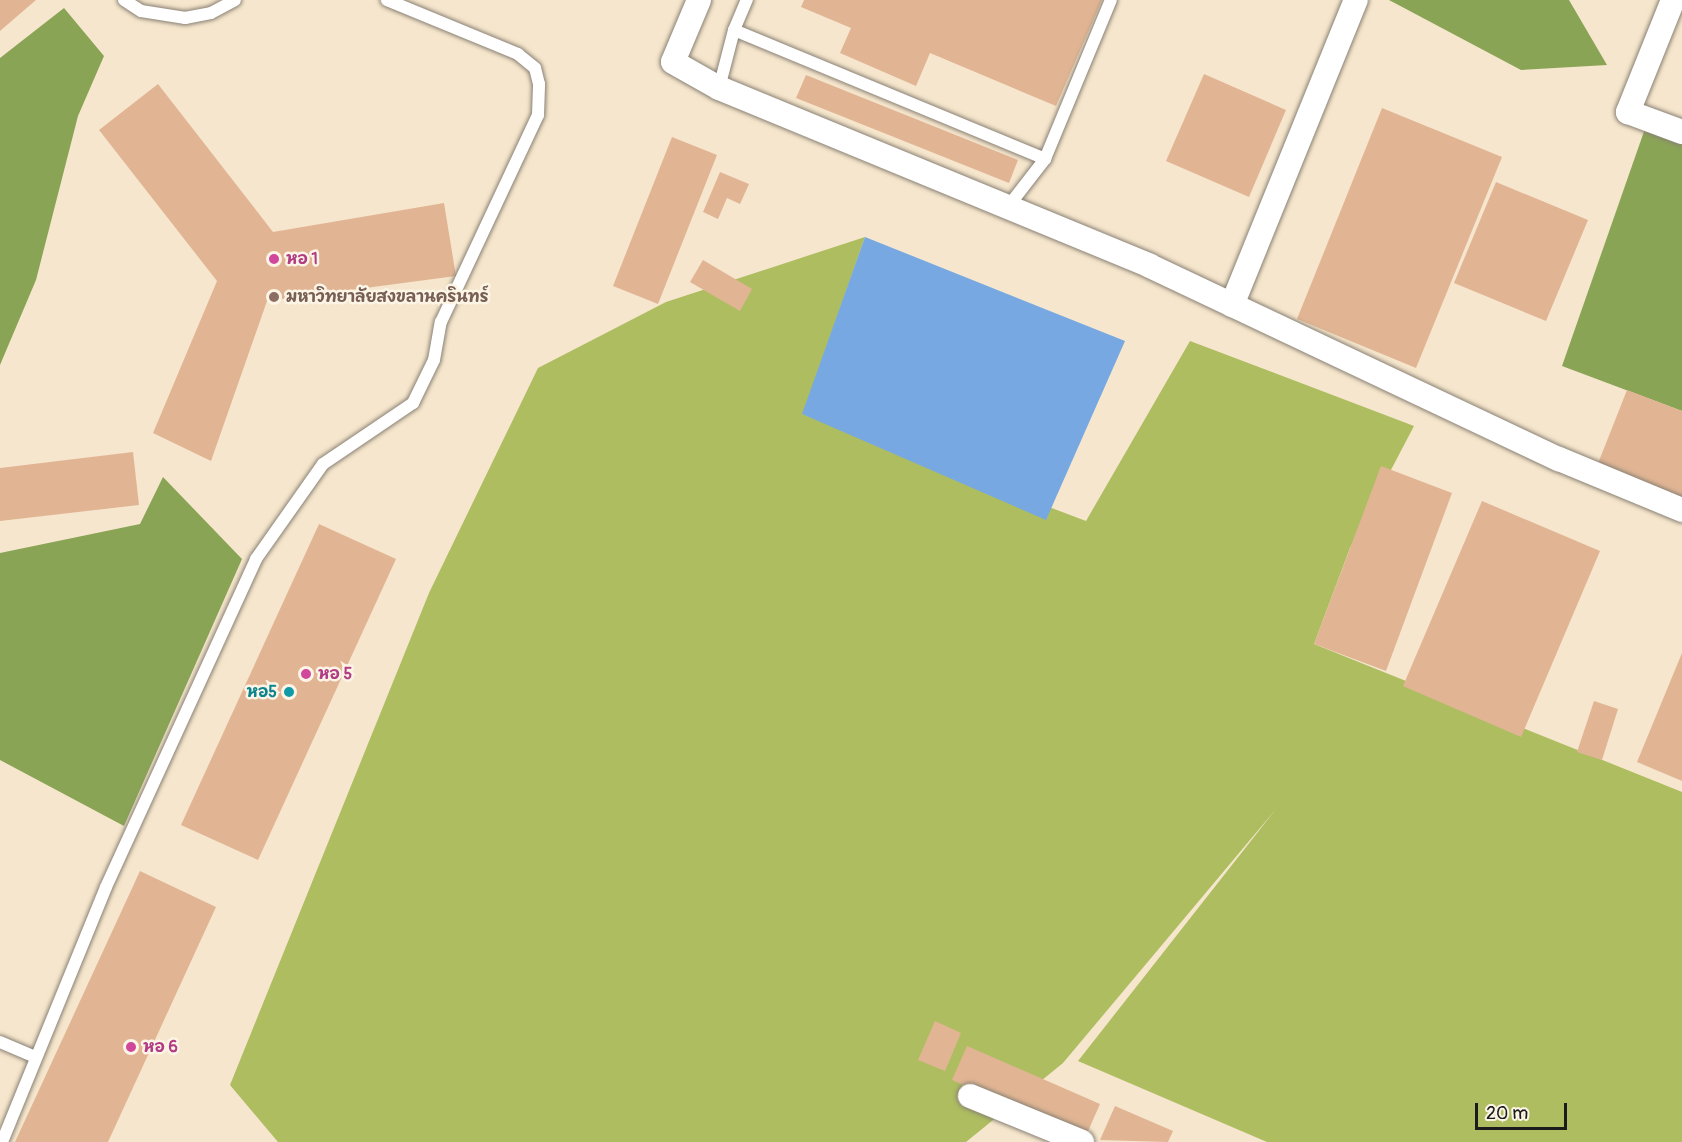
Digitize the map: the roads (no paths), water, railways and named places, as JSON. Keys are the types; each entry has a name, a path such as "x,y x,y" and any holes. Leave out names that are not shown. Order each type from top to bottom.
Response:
{"street":[{"path":"699,0 673,62 719,88 1150,266 1559,459 1682,510"},
{"path":"1232,305 1356,0"},
{"path":"1673,0 1629,112 1682,132"},
{"path":"970,1096 1082,1142"}],"lane":[{"path":"124,0 141,12 185,18 211,13 235,0"},
{"path":"2,1142 106,887 256,559 323,464 413,403 434,360 441,322 538,115 539,84 534,68 518,54 387,0"},
{"path":"719,88 734,30 747,0"},
{"path":"1008,208 1045,159 1111,0"},
{"path":"734,30 1045,159"},
{"path":"0,1042 36,1057"}],"water":[{"path":"865,237 1125,341 1046,520 802,414"}],"place":[{"name":"หอ 1","path":"274,259"},
{"name":"มหาวิทยาลัยสงขลานครินทร์","path":"274,297"},
{"name":"หอ 5","path":"306,674"},
{"name":"หอ5","path":"289,692"},
{"name":"หอ 6","path":"131,1047"}]}
